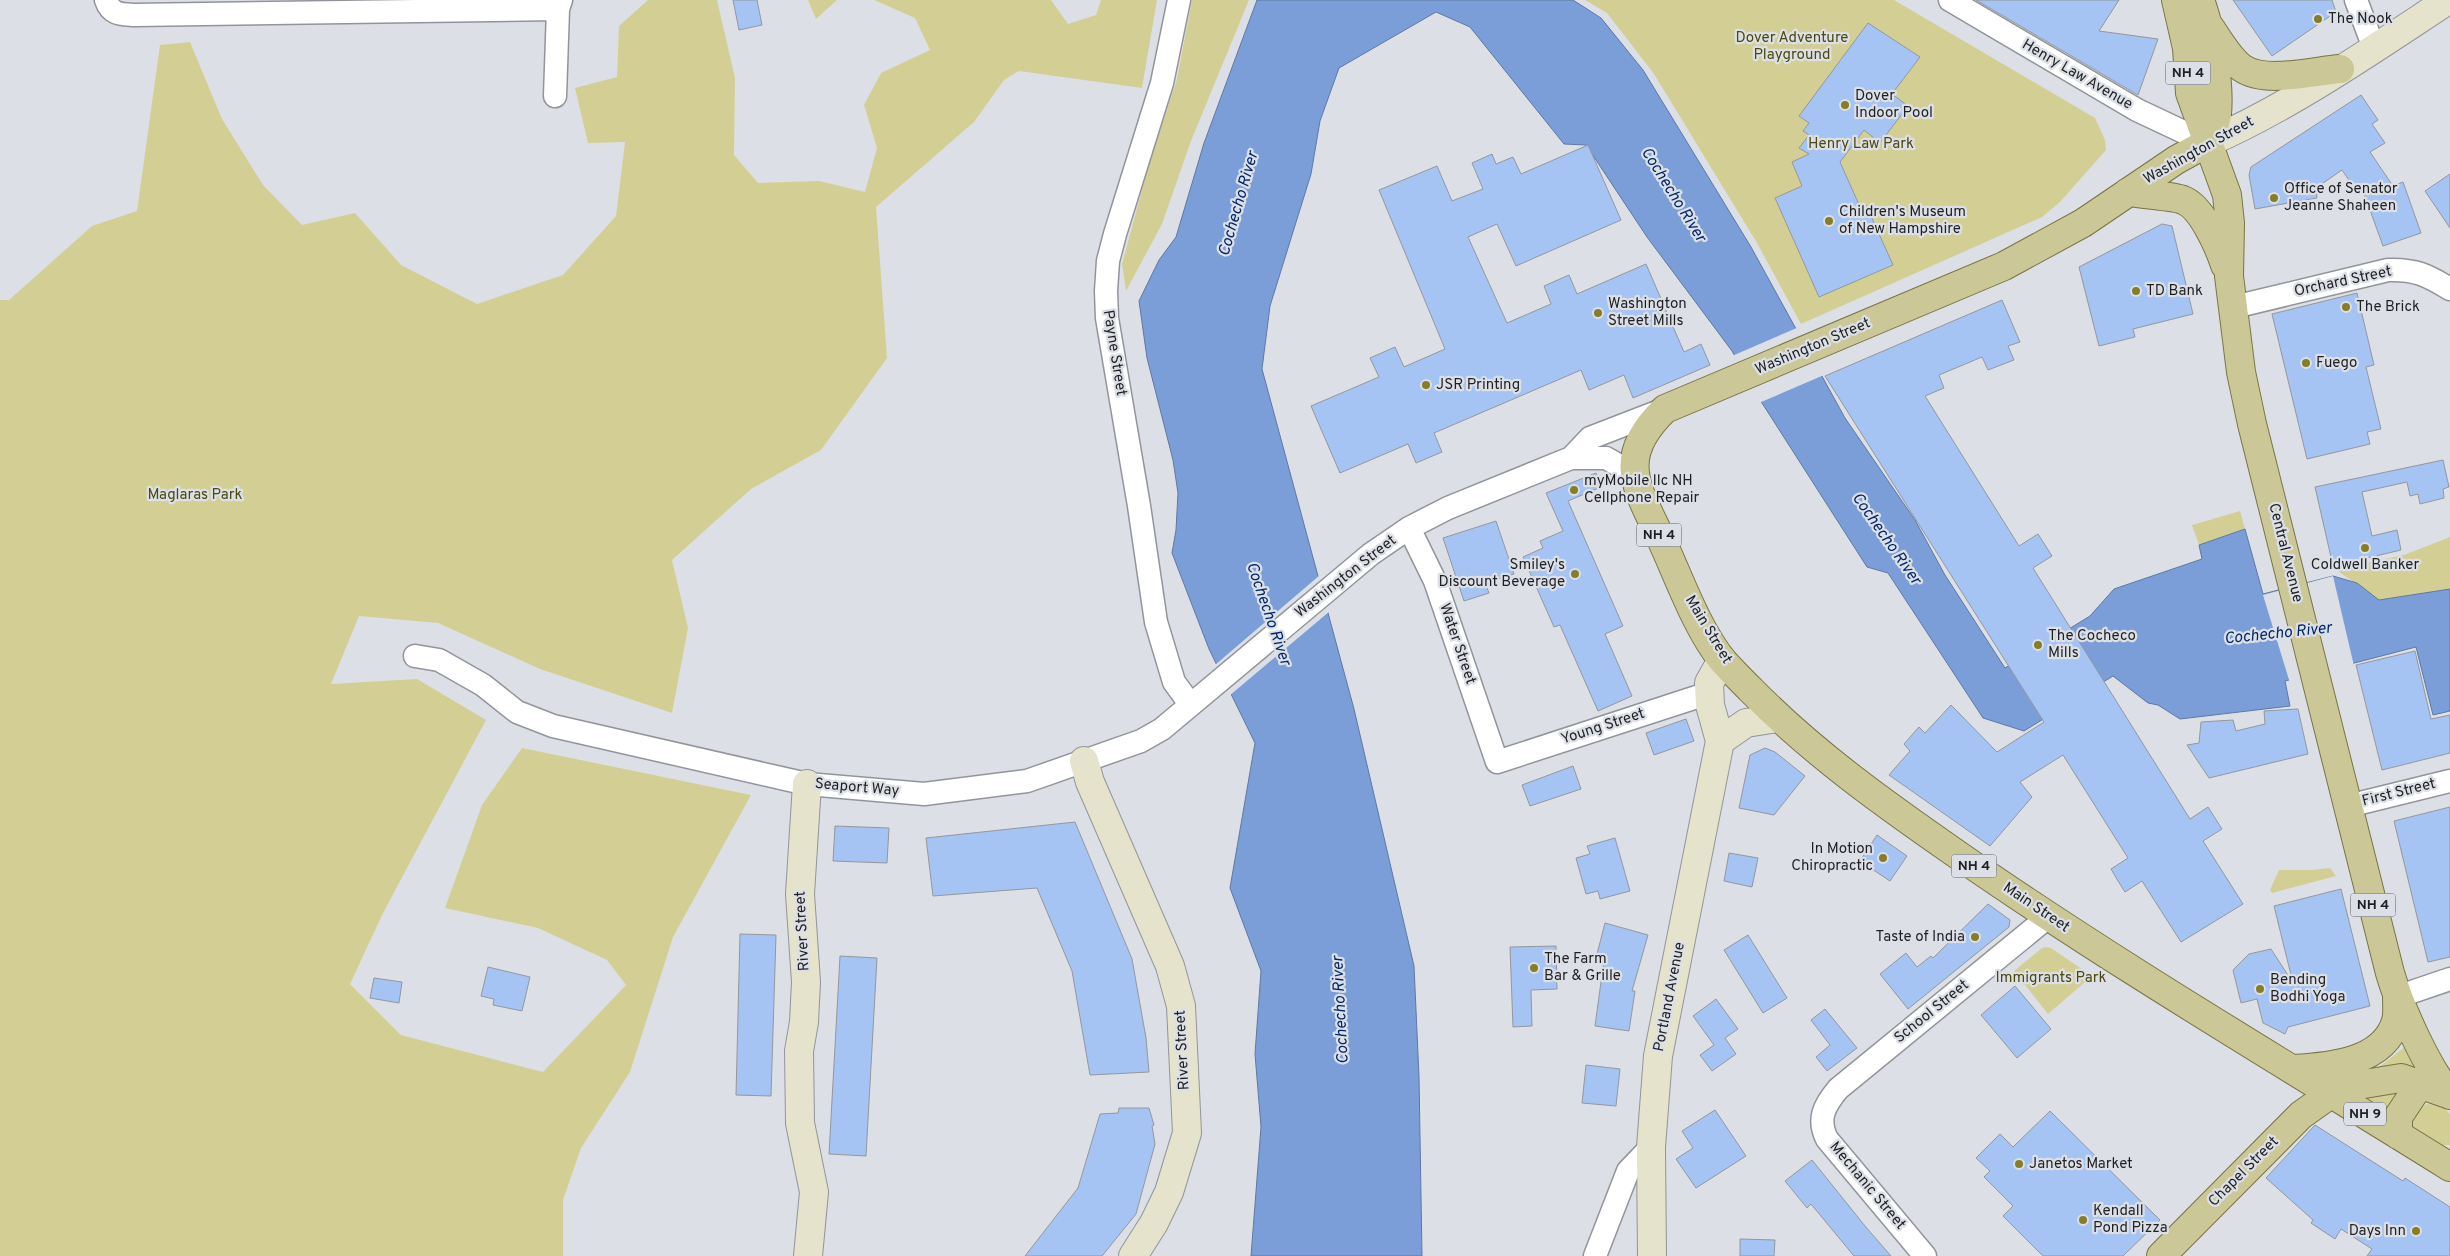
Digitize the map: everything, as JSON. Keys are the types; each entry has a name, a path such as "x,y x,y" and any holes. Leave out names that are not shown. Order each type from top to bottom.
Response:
{"main road":[{"name":"Central Avenue","path":"2176,0 2187,48 2190,93 2207,143 2221,173 2227,195 2230,223 2229,276 2241,372 2252,424 2398,997 2438,1080 2449,1095"},
{"name":"NH 4","path":"2200,0 2209,26 2218,95 2217,116 2207,143"},
{"path":"2209,26 2241,68 2260,76 2340,69"},
{"name":"Washington Street","path":"1665,410 2012,262 2083,223 2176,160 2207,143"},
{"path":"2128,192 2184,200 2207,224 2218,243 2229,276"},
{"name":"Main Street","path":"1665,410 1644,433 1634,459 1634,474 1637,485 1697,617 1722,660 1778,718 1895,812 2048,917 2179,1001 2450,1167"},
{"path":"2293,1070 2336,1065 2369,1054 2385,1040 2396,1022 2398,997"},
{"name":"Chapel Street","path":"2161,1256 2301,1115 2332,1093 2358,1085 2401,1078 2449,1095"},
{"path":"2398,1134 2398,1117 2420,1084"}],"street":[{"name":"Payne Street","path":"1179,0 1162,83 1108,261 1106,291 1107,318 1139,506 1156,622 1174,682 1190,704"},
{"name":"Henry Law Avenue","path":"1950,0 2136,110 2207,143"},
{"path":"2356,0 2374,48"},
{"name":"Washington Street","path":"2207,143 2242,128 2374,48 2448,0"},
{"path":"111,7 560,4 555,96"},
{"name":"Orchard Street","path":"2234,307 2388,270 2411,270 2425,275 2450,289"},
{"name":"Washington Street","path":"1190,704 1371,554 1409,528 1456,504 1571,458 1590,438 1665,410"},
{"path":"1571,458 1606,458 1618,462 1634,474"},
{"name":"Water Street","path":"1409,528 1435,581 1498,762"},
{"name":"Seaport Way","path":"415,656 439,660 483,685 514,709 553,726 807,784 924,794 1027,781 1084,762 1141,741 1162,729 1190,704"},
{"name":"Portland Avenue","path":"1652,1256 1651,1147 1658,1056 1720,741 1710,705 1709,683 1722,660"},
{"name":"Young Street","path":"1498,762 1709,693"},
{"path":"1720,741 1746,723 1778,718"},
{"name":"River Street","path":"1084,762 1090,782 1170,966 1181,1006 1187,1134 1169,1192 1154,1223 1133,1256"},
{"name":"First Street","path":"2348,806 2450,781"},
{"name":"River Street","path":"807,784 800,910 806,982 804,1022 799,1051 800,1123 814,1192 808,1256"},
{"name":"School Street","path":"1823,1112 1838,1089 2048,917"},
{"path":"2398,997 2450,979"},
{"name":"Mechanic Street","path":"1823,1112 1821,1125 1827,1139 1925,1256"},
{"path":"1594,1256 1628,1172 1651,1147"}],"green space":[{"name":"Maglaras Park","path":"648,0 717,0 735,78 734,155 758,183 819,181 865,192 877,148 864,105 881,73 930,50 915,18 874,0 1051,0 1068,24 1096,15 1101,0 1157,0 1142,88 1019,71 1004,80 974,122 876,207 887,358 821,450 751,489 672,560 688,628 672,713 540,669 438,623 359,616 331,684 417,679 486,720 383,913 350,984 401,1035 543,1072 626,985 607,960 538,928 445,908 482,805 522,748 751,795 673,937 630,1072 581,1148 563,1200 563,1256 0,1256 0,300 9,300 92,226 137,211 160,45 190,42 222,119 263,185 302,225 355,213 401,265 477,304 563,275 616,216 625,142 588,143 575,88 617,77 619,26"},
{"path":"808,0 837,0 816,19"},
{"path":"1192,0 1249,0 1191,141 1162,224 1126,291 1122,264 1149,164 1177,79"},
{"name":"Henry Law Park","path":"1585,0 1894,0 2095,118 2105,140 2106,150 2060,202 2042,217 1801,324 1757,243 1654,74 1607,13"},
{"path":"2240,511 2245,529 2199,545 2192,525"},
{"path":"2450,537 2450,589 2379,600 2335,569 2404,555"},
{"path":"2330,868 2336,876 2272,893 2270,890 2279,870"},
{"name":"Immigrants Park","path":"2042,948 2051,948 2092,976 2048,1014 2014,971"},
{"path":"2406,1046 2419,1070 2366,1073 2379,1067"},
{"path":"2400,1087 2390,1117 2356,1095"},
{"path":"2427,1104 2442,1106 2450,1114 2450,1145 2440,1145 2413,1129 2412,1125 2415,1114"}],"water":[{"name":"Cochecho River","path":"1257,0 1573,0 1601,18 1643,70 1751,247 1845,418 1915,520 1945,575 2005,668 2090,616 2114,589 2202,559 2199,545 2245,529 2263,594 2333,576 2357,583 2379,600 2450,589 2450,711 2433,715 2416,647 2285,681 2290,706 2180,719 2158,705 2148,703 2113,676 2024,731 1983,718 1888,573 1867,567 1762,403 1732,351 1647,237 1586,145 1564,144 1470,27 1436,12 1339,68 1320,121 1311,174 1270,306 1262,369 1354,709 1414,966 1419,1076 1422,1256 1251,1256 1261,1127 1255,1054 1261,971 1230,888 1255,743 1209,649 1172,553 1176,530 1178,493 1173,460 1147,358 1139,301 1159,260 1176,237 1204,143"}],"pier":[{"path":"1799,327 1824,375 1759,403 1732,356"},
{"path":"1320,575 1330,611 1229,696 1215,665"},
{"path":"2333,576 2354,666 2290,683 2263,595"}],"building":[{"path":"733,0 757,0 762,25 739,30"},
{"path":"1976,0 2119,0 2099,31 2158,39 2138,95"},
{"path":"2233,0 2332,0 2336,12 2272,56"},
{"path":"1868,23 1920,57 1892,94 1908,106 1880,143 1864,130 1840,162 1860,207 1866,205 1893,265 1819,297 1775,198 1802,186 1792,162 1809,154 1799,148 1809,135 1803,131 1809,123 1799,116"},
{"path":"2361,95 2378,120 2372,124 2385,143 2370,152 2393,186 2403,182 2421,233 2383,246 2362,188 2357,192 2342,170 2316,188 2317,198 2255,209 2249,175 2251,167"},
{"name":"Washington Street Mills","path":"1588,145 1621,220 1516,266 1497,224 1468,237 1507,323 1551,304 1544,286 1569,275 1577,294 1646,264 1684,352 1701,344 1710,365 1633,398 1624,375 1589,390 1581,370 1434,433 1442,452 1416,463 1408,444 1340,473 1311,406 1379,377 1370,358 1395,347 1404,367 1445,349 1379,190 1437,166 1452,201 1483,189 1472,163 1492,154 1496,164 1513,157 1521,174"},
{"path":"2450,174 2450,228 2425,191"},
{"name":"TD Bank","path":"2162,224 2172,226 2193,314 2133,329 2135,337 2099,346 2079,267"},
{"path":"2357,293 2374,365 2366,367 2381,429 2367,432 2370,444 2307,459 2272,314"},
{"name":"The Cocheco Mills","path":"2002,300 2020,342 2008,346 2014,360 1988,370 1982,357 1939,375 1944,388 1925,396 2019,546 2038,534 2052,556 2033,568 2190,819 2208,807 2222,829 2203,841 2243,904 2181,942 2142,881 2125,892 2118,881 2111,869 2128,858 2063,755 2020,782 2032,797 1990,846 1889,775 1910,751 1904,744 1919,727 1925,733 1951,705 1997,752 2044,722 1825,376"},
{"path":"2443,460 2449,487 2443,489 2444,498 2420,504 2418,494 2410,496 2407,482 2362,492 2372,536 2397,530 2401,550 2333,566 2315,487"},
{"path":"1596,473 1601,487 1568,501 1623,626 1605,634 1632,696 1598,711 1560,625 1554,627 1523,557 1543,548 1540,541 1563,531 1546,493"},
{"path":"1496,521 1514,574 1485,583 1489,593 1464,601 1443,538"},
{"path":"2415,651 2431,719 2450,715 2450,753 2382,770 2356,665"},
{"path":"2298,709 2308,754 2209,778 2187,745 2199,743 2201,722 2233,720 2236,731 2265,724 2264,711"},
{"path":"1686,719 1694,741 1654,755 1646,733"},
{"path":"1765,748 1775,752 1805,776 1774,815 1739,808 1750,755"},
{"path":"1573,766 1581,789 1530,806 1522,785"},
{"path":"2450,807 2450,957 2428,962 2394,821"},
{"path":"1075,822 1132,959 1146,1038 1149,1072 1090,1075 1072,971 1037,888 933,896 926,838"},
{"path":"835,826 889,828 887,863 833,861"},
{"name":"In Motion Chiropractic","path":"1877,835 1907,856 1890,881 1860,861"},
{"path":"1615,838 1630,891 1600,899 1598,891 1586,894 1576,858 1590,854 1587,846"},
{"path":"1729,853 1758,858 1752,887 1724,881"},
{"path":"2341,889 2370,1006 2288,1027 2285,1034 2263,1023 2257,999 2241,1003 2233,970 2249,954 2271,949 2293,983 2274,906"},
{"path":"1988,904 2010,920 2009,927 1908,1009 1880,974 1906,953 1917,967 1931,956 1933,958"},
{"path":"1605,923 1648,935 1632,991 1635,991 1629,1031 1595,1026 1604,960 1596,958"},
{"path":"740,934 776,935 771,1096 736,1095"},
{"path":"1748,935 1787,998 1763,1013 1724,950"},
{"name":"The Farm Bar & Grille","path":"1556,946 1557,989 1531,990 1532,1026 1513,1027 1510,947"},
{"path":"840,956 877,958 866,1156 829,1154"},
{"path":"488,967 530,977 522,1011 493,1005 494,999 481,996"},
{"path":"374,978 402,982 399,1003 370,998"},
{"path":"2015,986 2051,1029 2017,1058 1981,1015"},
{"path":"1716,999 1738,1029 1725,1038 1736,1054 1712,1071 1700,1055 1714,1045 1693,1016"},
{"path":"1825,1009 1857,1048 1827,1071 1816,1057 1830,1045 1811,1020"},
{"path":"1586,1065 1620,1069 1616,1106 1582,1103"},
{"path":"1119,1108 1149,1108 1154,1125 1152,1126 1155,1144 1136,1214 1102,1256 1025,1256 1078,1188 1100,1114 1118,1113"},
{"path":"1715,1110 1746,1156 1696,1188 1676,1159 1693,1148 1682,1131"},
{"path":"2050,1111 2160,1220 2123,1256 2043,1256 2003,1216 2013,1206 1984,1177 1990,1171 1976,1158 2000,1134 2013,1147"},
{"path":"2315,1125 2403,1181 2405,1178 2450,1207 2450,1256 2367,1256 2372,1249 2341,1229 2335,1239 2311,1223 2313,1220 2266,1178"},
{"path":"1812,1160 1891,1256 1854,1256 1811,1204 1807,1208 1785,1181"},
{"path":"1740,1239 1775,1240 1774,1256 1740,1256"}],"place":[{"name":"The Nook","path":"2318,19"},
{"name":"Dover Indoor Pool","path":"1845,105"},
{"name":"Office of Senator Jeanne Shaheen","path":"2274,198"},
{"name":"Children's Museum of New Hampshire","path":"1829,221"},
{"name":"TD Bank","path":"2136,291"},
{"name":"The Brick","path":"2346,307"},
{"name":"Washington Street Mills","path":"1598,313"},
{"name":"Fuego","path":"2306,363"},
{"name":"JSR Printing","path":"1426,385"},
{"name":"myMobile llc NH Cellphone Repair","path":"1574,490"},
{"name":"Coldwell Banker","path":"2365,548"},
{"name":"Smiley's Discount Beverage","path":"1575,574"},
{"name":"The Cocheco Mills","path":"2038,645"},
{"name":"In Motion Chiropractic","path":"1883,858"},
{"name":"Taste of India","path":"1975,937"},
{"name":"The Farm Bar & Grille","path":"1534,968"},
{"name":"Bending Bodhi Yoga","path":"2260,989"},
{"name":"Janetos Market","path":"2019,1164"},
{"name":"Kendall Pond Pizza","path":"2083,1220"},
{"name":"Days Inn","path":"2416,1231"}],"park label":[{"name":"Dover Adventure Playground","path":"1792,46"}]}
